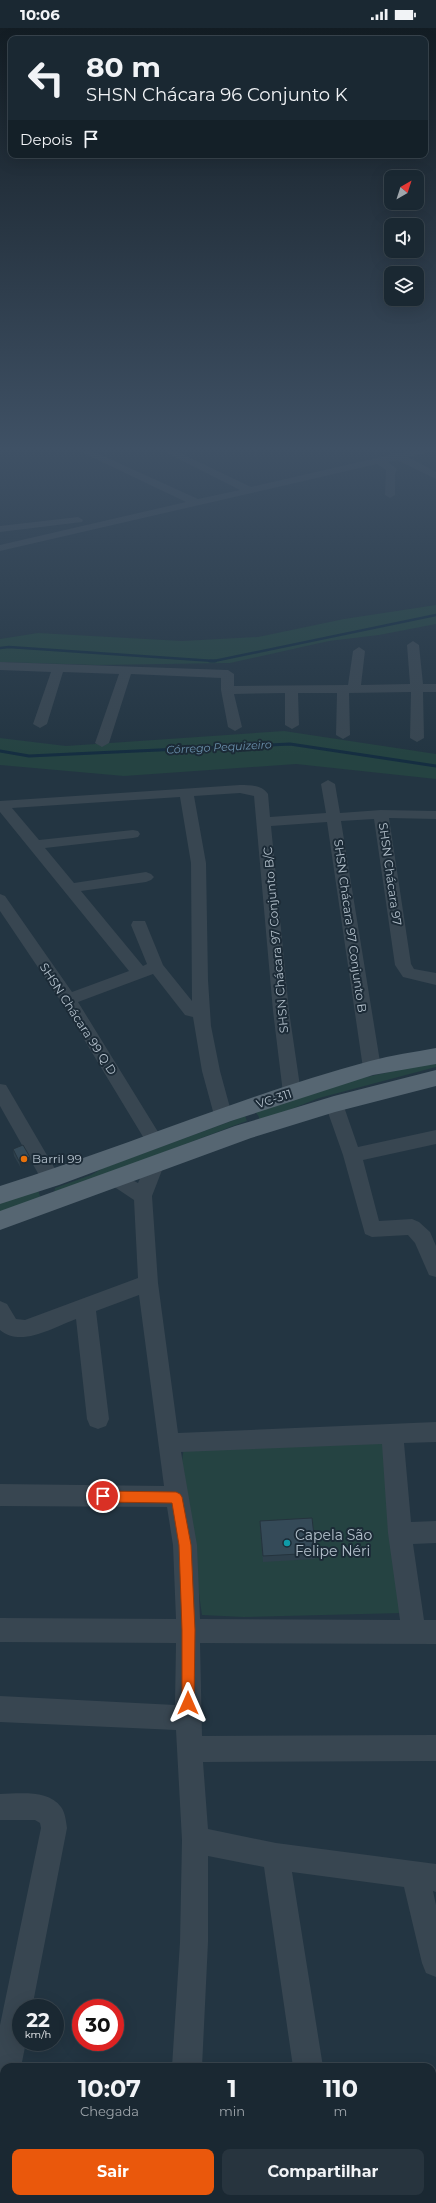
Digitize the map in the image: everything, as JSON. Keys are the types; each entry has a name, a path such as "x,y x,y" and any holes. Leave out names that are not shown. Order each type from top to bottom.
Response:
{"main road":[{"name":"VC-311","path":"51,1179 117,1156 154,1140 292,1093 372,1068 436,1056"},
{"path":"0,1221 243,1132 334,1104 436,1078"},
{"path":"230,1113 248,1113 252,1120 251,1127 243,1132"},
{"path":"0,1195 51,1179"},
{"path":"51,1179 43,1192 46,1198 60,1200"}],"street":[{"path":"413,645 417,688 417,738"},
{"path":"343,735 348,688 359,651"},
{"path":"0,666 228,674 227,690 235,727"},
{"path":"40,724 58,668"},
{"path":"102,743 126,671"},
{"path":"227,690 436,688"},
{"path":"291,689 292,725"},
{"name":"SHSN Chácara 97 Conjunto B","path":"328,784 372,1068"},
{"name":"SHSN Chácara 97 Conjunto B/C","path":"186,792 240,789 254,790 261,794 265,822 281,1011 292,1093"},
{"path":"1,805 186,792 199,872 198,955 202,1014 207,1054 230,1113"},
{"path":"1,805 140,973"},
{"path":"265,822 333,816 381,814"},
{"name":"SHSN Chácara 97","path":"436,815 381,814 403,965 409,973 436,979"},
{"path":"34,845 132,834"},
{"path":"70,888 146,877"},
{"name":"SHSN Chácara 99 Q D","path":"1,902 68,999 154,1140"},
{"path":"139,925 156,967 191,1011 202,1014"},
{"path":"68,999 156,967"},
{"path":"0,1090 51,1179"},
{"path":"334,1104 352,1155 372,1229 412,1227 423,1238 436,1269"},
{"path":"352,1155 436,1137"},
{"path":"160,1163 143,1196 148,1283 168,1443 185,1545 188,1630 188,1718 195,1840 194,1942 187,2063"},
{"path":"117,1179 143,1196"},
{"path":"0,1310 5,1323 13,1330 25,1329 85,1308 148,1283"},
{"path":"85,1308 98,1419"},
{"path":"168,1443 436,1432"},
{"path":"0,1630 188,1630 425,1633 400,1533 392,1435"},
{"path":"0,1495 176,1497"},
{"path":"400,1533 436,1532"},
{"path":"0,1710 188,1718"},
{"path":"190,1749 436,1748"},
{"path":"0,1807 29,1806 46,1810 51,1815 54,1828 7,2063"},
{"path":"195,1840 276,1856 429,1876 436,1963"},
{"path":"276,1856 307,2063"}],"green space":[{"path":"436,605 436,624 379,635 329,641 230,663 97,665 0,662 0,639 38,633 182,641 258,637 344,619"},
{"path":"284,731 436,754 436,779 296,764 124,776 0,765 0,738 66,746"},
{"path":"436,1062 436,1067 319,1098 259,1122 259,1117 255,1111 334,1084"},
{"path":"245,1116 247,1121 54,1194 55,1188 91,1175 103,1168"},
{"path":"38,1190 42,1202 0,1215 0,1202"},
{"path":"384,1443 402,1613 244,1617 202,1615 181,1470 184,1445"}],"building":[{"path":"23,1145 30,1157 19,1161 13,1149"},
{"name":"Capela São Felipe Néri","path":"312,1518 316,1553 263,1556 260,1521"}],"waterway":[{"path":"214,661 436,615"},
{"path":"0,648 9,647 214,661"},
{"name":"Córrego Pequizeiro","path":"0,751 29,756 290,744 436,766"}],"place":[{"name":"Barril 99","path":"24,1159"},
{"name":"Capela São Felipe Néri","path":"287,1543"}],"route":[{"path":"103,1496 176,1497 185,1545 188,1630 188,1703"}]}
